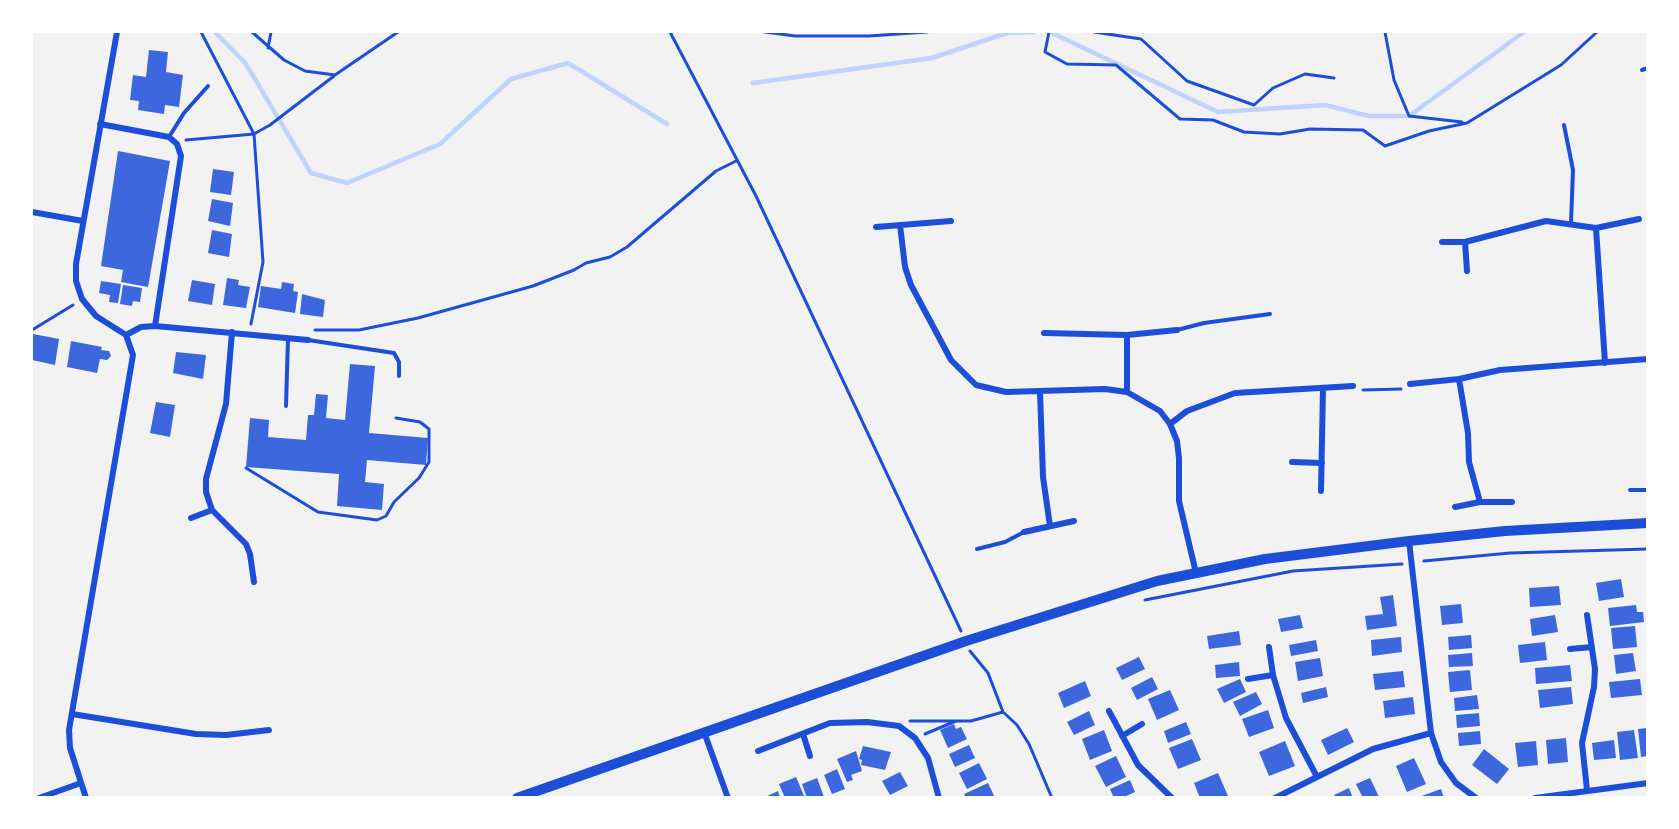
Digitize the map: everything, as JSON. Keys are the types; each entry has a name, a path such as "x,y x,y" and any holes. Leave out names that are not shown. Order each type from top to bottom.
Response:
{"street":[{"path":"86,798 70,748 72,714 133,355 126,335 91,311 78,290 76,264 117,32"},
{"path":"100,124 169,137 177,144 181,156 155,326"},
{"path":"32,212 83,221"},
{"path":"1442,242 1465,242 1531,223 1571,223 1596,228 1639,219"},
{"path":"876,227 951,221"},
{"path":"900,225 910,283 951,360 976,385 992,390 1040,392 1105,389 1127,392 1160,411 1170,424 1179,458 1179,501 1196,573"},
{"path":"1596,228 1605,363"},
{"path":"1465,242 1467,271"},
{"path":"126,335 141,327 155,326 308,340"},
{"path":"1044,333 1127,335 1177,330"},
{"path":"232,332 226,404 206,479 206,492 212,510 246,544 250,554 254,582"},
{"path":"1127,335 1127,392"},
{"path":"1410,384 1459,379 1500,370 1647,359"},
{"path":"1459,379 1468,433 1469,462 1480,502"},
{"path":"1170,424 1187,411 1235,393 1353,386"},
{"path":"1321,491 1323,388"},
{"path":"1040,392 1043,485 1050,526"},
{"path":"1292,462 1322,463"},
{"path":"1455,507 1480,502 1512,502"},
{"path":"191,518 212,510"},
{"path":"1024,532 1074,521"},
{"path":"517,798 966,641 1079,605 1196,573 1265,559 1409,541 1517,530 1647,524"},
{"path":"1409,541 1431,733 1441,762 1456,783 1476,798"},
{"path":"1587,615 1592,646 1594,687 1582,743 1587,790"},
{"path":"1570,649 1592,646"},
{"path":"1269,647 1273,675 1286,718 1316,775"},
{"path":"1248,679 1273,675"},
{"path":"1109,711 1138,765 1172,798"},
{"path":"72,714 196,734 226,735 268,730"},
{"path":"758,751 830,723 867,722 899,726 915,738 928,758 939,798"},
{"path":"1122,736 1142,724"},
{"path":"704,732 728,798"},
{"path":"1275,798 1316,775 1373,749 1431,733"},
{"path":"803,734 810,756"},
{"path":"39,798 81,783"},
{"path":"1535,798 1647,783"}],"lane":[{"path":"169,137 184,113 208,86"},
{"path":"1564,125 1573,170 1571,223"},
{"path":"1177,330 1204,323 1270,314"},
{"path":"286,406 288,337"},
{"path":"308,340 394,354 399,362 399,376"},
{"path":"1630,490 1647,490"},
{"path":"977,549 1005,542 1024,532"}],"path":[{"path":"201,32 254,134 263,262 249,334"},
{"path":"252,32 284,60 305,71 335,75"},
{"path":"268,48 271,32"},
{"path":"184,141 254,134 270,125 335,75 398,32"},
{"path":"669,32 756,196 971,654 988,673 1003,712 1017,725 1029,744 1052,798"},
{"path":"765,32 795,36 869,36 927,32"},
{"path":"1049,32 1045,52 1066,64 1116,65 1180,119 1213,120 1244,132 1280,134 1310,129 1363,130 1385,146 1429,131 1467,123 1561,65 1597,32"},
{"path":"1094,32 1141,39 1187,81 1254,105 1273,88 1305,74 1334,78"},
{"path":"1385,32 1394,81 1409,116 1467,123"},
{"path":"308,340 312,330 359,330 418,318 533,286 586,263 610,257 627,247 716,171 736,161"},
{"path":"32,330 74,304"},
{"path":"1353,386 1359,390 1403,389 1410,384"},
{"path":"246,468 318,512 377,520 386,516 394,502 419,478 429,462 429,429 420,422 396,418"},
{"path":"1424,561 1510,554 1647,549"},
{"path":"1141,601 1293,571 1402,564"},
{"path":"971,654 980,651"},
{"path":"903,721 971,721 1003,712"},
{"path":"915,738 956,721"}],"building":[{"path":"149,50 168,52 166,72 183,75 179,107 165,105 164,114 138,110 139,101 130,100 133,75 146,77"},
{"path":"118,151 170,161 148,287 121,282 123,270 101,266"},
{"path":"213,169 234,172 231,195 210,192"},
{"path":"212,199 233,203 230,226 208,221"},
{"path":"212,230 232,234 229,257 208,253"},
{"path":"227,278 239,280 238,285 250,287 246,308 223,305"},
{"path":"192,280 215,284 212,305 188,301"},
{"path":"101,281 121,284 118,303 109,302 110,295 99,293"},
{"path":"282,282 294,284 293,291 298,292 295,313 258,307 261,286 281,289"},
{"path":"123,285 142,288 140,302 133,301 132,306 120,304"},
{"path":"302,294 325,300 323,317 300,314"},
{"path":"33,334 59,339 55,365 32,360"},
{"path":"71,341 102,347 101,350 109,351 111,356 107,360 100,359 97,373 67,367"},
{"path":"176,352 206,355 203,379 173,373"},
{"path":"350,364 375,366 369,433 428,438 426,465 367,460 365,482 384,484 382,510 337,506 339,474 246,467 250,418 269,420 268,437 306,440 308,415 314,415 316,394 328,395 326,418 345,420"},
{"path":"156,402 175,405 170,437 150,433"},
{"path":"1621,579 1624,597 1599,601 1596,583"},
{"path":"1559,586 1561,605 1530,607 1529,588"},
{"path":"1393,595 1397,626 1367,630 1365,616 1383,614 1380,597"},
{"path":"1461,604 1463,623 1442,625 1440,606"},
{"path":"1636,605 1637,612 1643,612 1644,622 1610,626 1608,608"},
{"path":"1300,615 1303,628 1281,632 1278,619"},
{"path":"1555,615 1558,632 1532,636 1530,619"},
{"path":"1635,626 1637,647 1613,649 1611,628"},
{"path":"1239,631 1241,645 1209,649 1207,636"},
{"path":"1471,635 1472,648 1449,650 1448,637"},
{"path":"1401,637 1402,652 1372,656 1371,640"},
{"path":"1316,640 1318,651 1291,656 1289,645"},
{"path":"1545,642 1547,660 1520,663 1518,645"},
{"path":"1472,653 1473,666 1449,667 1448,655"},
{"path":"1633,653 1636,671 1616,674 1614,655"},
{"path":"1139,657 1145,669 1122,680 1116,668"},
{"path":"1320,658 1323,676 1298,681 1295,662"},
{"path":"1239,662 1240,676 1216,678 1215,665"},
{"path":"1570,665 1572,681 1536,684 1535,668"},
{"path":"1470,670 1472,690 1450,692 1448,672"},
{"path":"1403,671 1405,687 1375,690 1373,674"},
{"path":"1152,677 1158,689 1137,700 1131,688"},
{"path":"1240,679 1246,692 1224,703 1217,689"},
{"path":"1640,679 1642,695 1611,698 1609,682"},
{"path":"1085,681 1091,696 1064,708 1058,693"},
{"path":"1326,687 1328,697 1303,703 1301,693"},
{"path":"1571,687 1573,704 1540,708 1538,690"},
{"path":"1170,690 1179,710 1157,720 1148,699"},
{"path":"1256,692 1262,704 1240,716 1233,702"},
{"path":"1477,695 1479,709 1455,711 1454,698"},
{"path":"1413,697 1415,714 1385,718 1383,701"},
{"path":"1268,710 1274,728 1249,737 1242,719"},
{"path":"1089,711 1095,725 1074,735 1067,722"},
{"path":"1479,713 1480,726 1457,728 1456,715"},
{"path":"1186,722 1191,734 1168,743 1164,731"},
{"path":"954,724 956,729 961,727 967,739 948,748 940,730"},
{"path":"1347,728 1354,742 1328,755 1321,740"},
{"path":"1647,728 1647,756 1641,757 1638,729"},
{"path":"1104,730 1112,751 1090,760 1082,739"},
{"path":"1634,730 1638,758 1620,760 1617,732"},
{"path":"1480,731 1481,744 1459,746 1458,733"},
{"path":"1566,738 1568,762 1548,764 1546,740"},
{"path":"1192,739 1201,760 1178,769 1169,748"},
{"path":"1614,740 1616,758 1594,760 1592,743"},
{"path":"1285,741 1295,766 1269,776 1259,752"},
{"path":"1536,741 1538,765 1518,767 1515,743"},
{"path":"969,745 975,758 955,767 949,754"},
{"path":"863,746 891,752 885,770 861,765 862,760 859,759"},
{"path":"1484,749 1509,769 1497,784 1472,765"},
{"path":"856,751 862,771 851,775 853,780 847,782 837,759"},
{"path":"1116,756 1126,777 1106,787 1095,766"},
{"path":"1414,758 1426,784 1407,792 1396,766"},
{"path":"979,763 987,779 967,789 959,773"},
{"path":"837,769 845,789 832,794 824,775"},
{"path":"900,772 908,786 890,795 882,781"},
{"path":"1218,773 1228,796 1200,798 1194,783"},
{"path":"796,777 805,798 785,798 779,784"},
{"path":"817,778 824,797 807,798 802,784"},
{"path":"1370,778 1379,797 1363,798 1356,784"},
{"path":"1130,780 1135,792 1122,798 1114,798 1110,789"},
{"path":"988,783 995,798 966,798 964,794"},
{"path":"1349,788 1353,798 1336,798 1334,795"},
{"path":"1441,789 1444,798 1419,797"},
{"path":"778,791 780,798 763,798"}],"waterway":[{"path":"215,32 246,64 311,173 347,183 440,144 511,79 568,63 667,124"},
{"path":"753,83 932,58 1007,33 1034,32"},
{"path":"1050,32 1218,112 1325,105 1369,116 1409,116 1524,32"}]}
